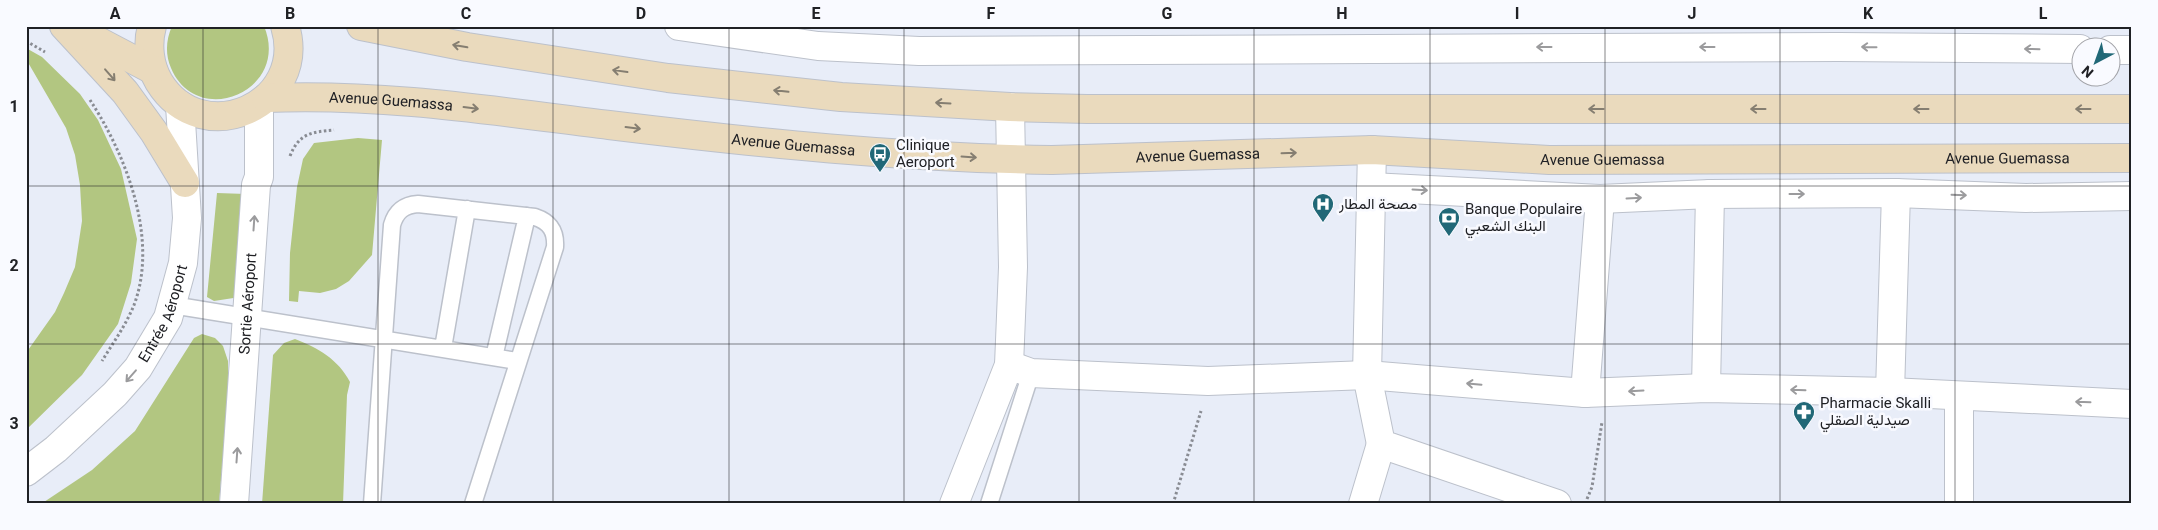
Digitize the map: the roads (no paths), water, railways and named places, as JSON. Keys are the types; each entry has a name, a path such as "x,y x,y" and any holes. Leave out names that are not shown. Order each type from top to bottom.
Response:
{"main road":[{"path":"64,26 125,92 154,132 185,183"},
{"path":"71,26 153,70"},
{"path":"152,26 149,42 153,70 167,93 180,105 197,113 215,116 234,115 262,101 278,84 286,67 289,48 285,26"},
{"path":"361,26 467,47 668,78 841,97 1010,107 1087,110 2132,109"},
{"name":"Avenue Guemassa","path":"262,101 356,98 427,103 799,146 1011,160 1372,150 1548,160 2132,158"}],"street":[{"path":"680,26 771,41 858,38 972,52 1448,48 1848,47 2070,49"},
{"name":"Sortie Aéroport","path":"234,504 256,185 259,177 262,101"},
{"name":"Entrée Aéroport","path":"26,472 75,432 115,394 138,368 168,318 183,263 187,218 180,105"},
{"path":"954,504 1020,369 1013,267 1010,107"},
{"path":"1363,504 1381,444 1367,375 1372,150"},
{"path":"1371,187 1600,199 1710,194 1896,193 2026,198 2132,196"},
{"path":"1890,392 1896,193"},
{"path":"1706,388 1710,194"},
{"path":"1596,393 1600,199"},
{"path":"1020,369 1208,381 1367,375 1596,393 1706,388 1890,392 1959,397 2132,404"},
{"path":"1959,397 1959,504"},
{"path":"1381,444 1557,504"}],"lane":[{"path":"372,504 392,224 395,215 409,204 527,216 544,220 552,227 555,236 555,247 517,361 473,504"},
{"path":"443,348 467,209"},
{"path":"494,357 527,216"},
{"path":"172,305 517,361"},
{"path":"989,504 1020,369"}],"place":[{"name":"Clinique Aeroport","path":"880,173"},
{"name":"مصحة المطار","path":"1323,223"},
{"name":"Banque Populaire البنك الشعبي","path":"1449,237"},
{"name":"Pharmacie Skalli صيدلية الصقلي","path":"1804,431"}]}
